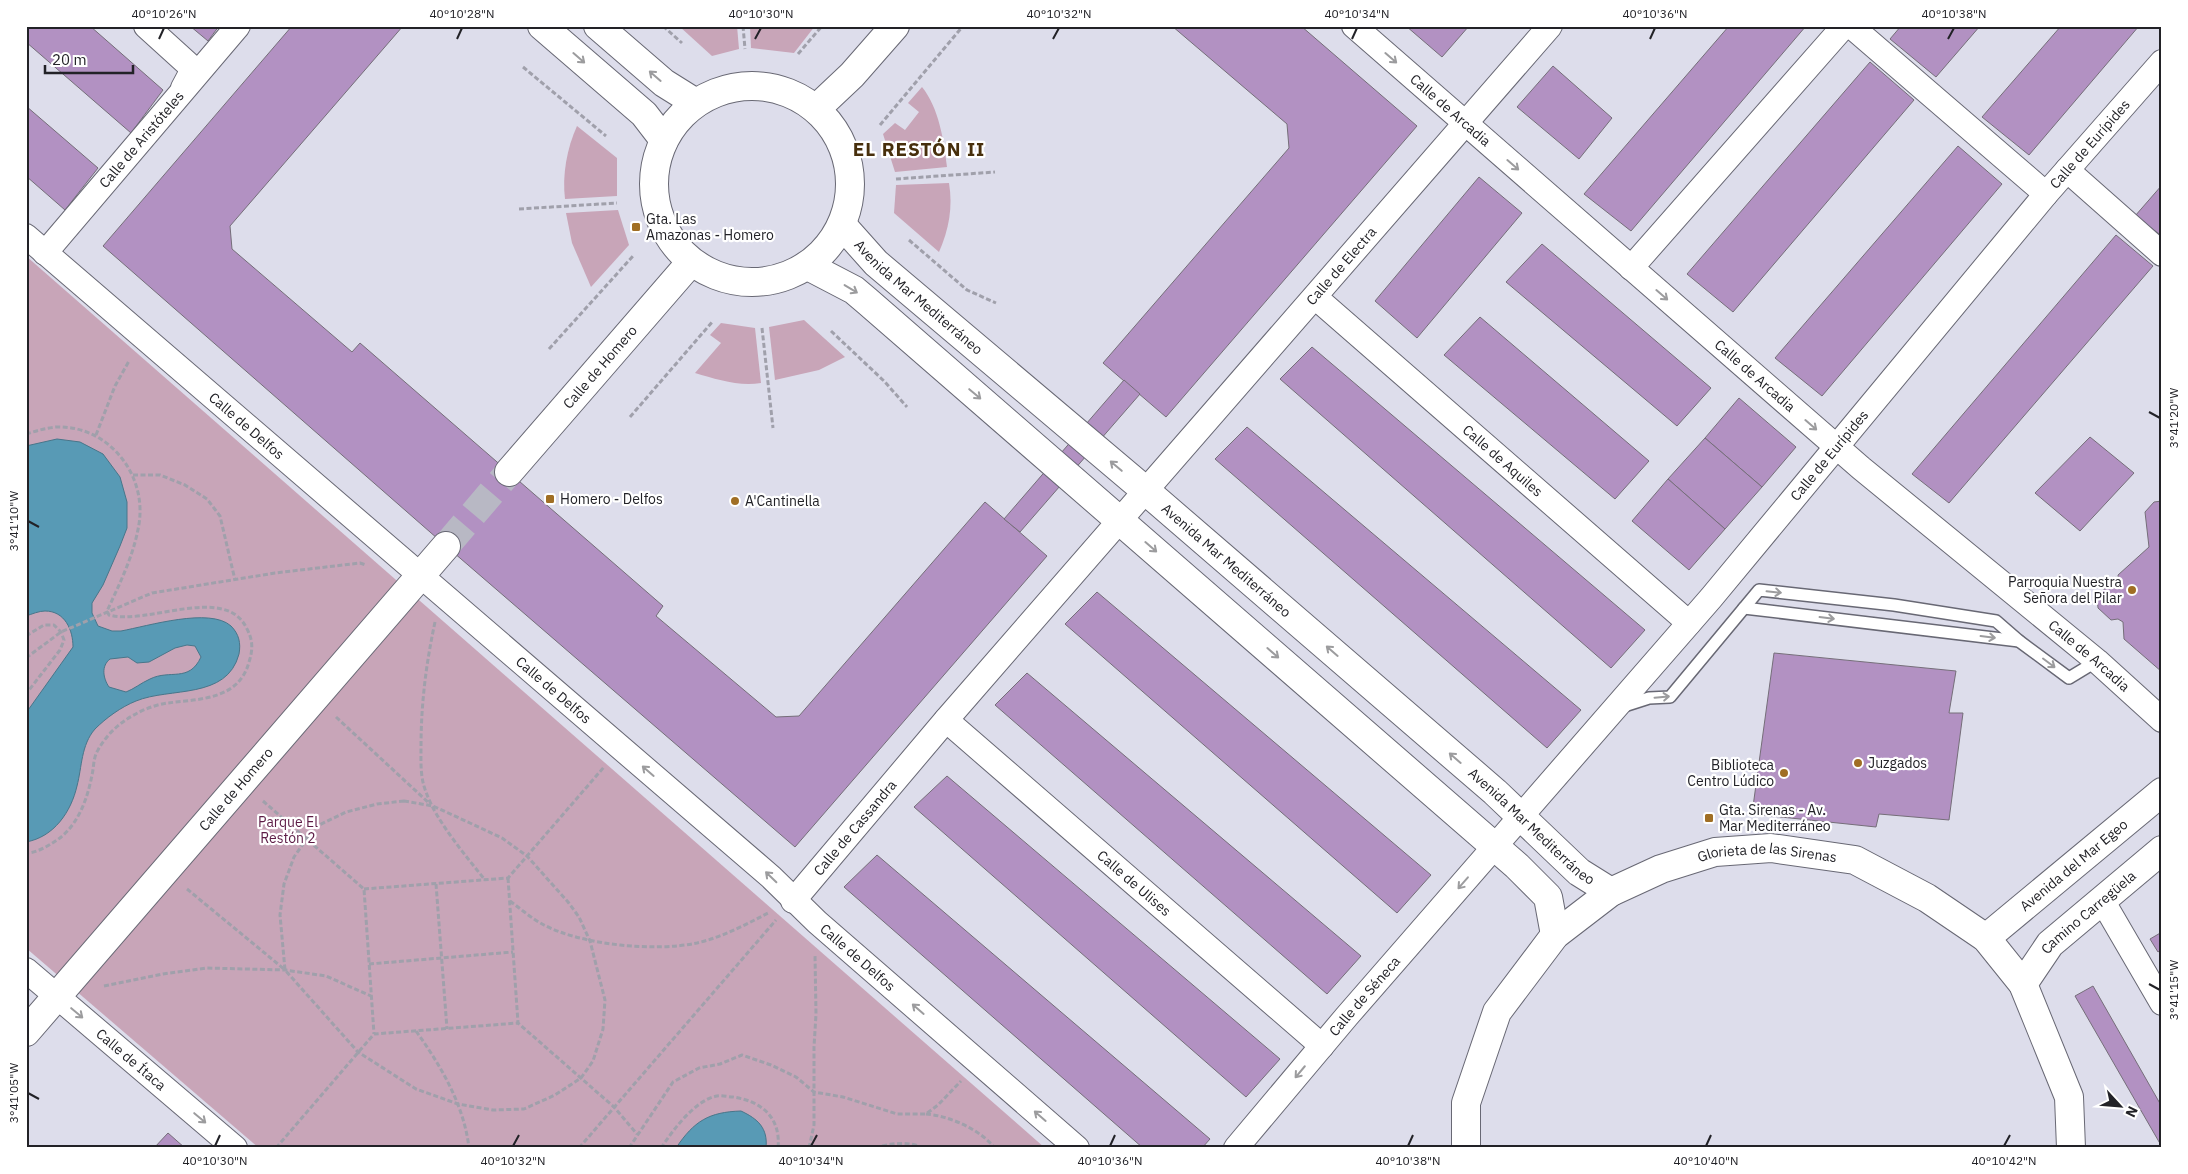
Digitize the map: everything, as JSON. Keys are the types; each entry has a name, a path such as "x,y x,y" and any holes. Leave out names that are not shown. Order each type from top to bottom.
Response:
{"street":[{"path":"146,26 189,65 191,73 183,88"},
{"name":"Calle de Aristóteles","path":"45,253 183,88 238,26"},
{"path":"542,26 644,114 664,140"},
{"path":"598,26 664,83 696,103"},
{"path":"817,108 852,75 895,26"},
{"name":"Calle de Arcadia","path":"1354,26 1837,447 2097,661 2162,720"},
{"name":"Calle de Electra","path":"1133,506 1550,26"},
{"path":"1631,268 1844,26"},
{"path":"1851,26 2046,194"},
{"name":"Calle de Eurípides","path":"1495,846 1689,624 2046,194 2162,62"},
{"path":"736,86 779,88 817,108 843,142 852,184 843,226 828,248 808,266 780,279 749,283 718,277 691,262 672,242 660,219 654,192 656,166 664,140 678,120 696,103 736,86"},
{"path":"2067,170 2162,254"},
{"name":"Avenida Mar Mediterráneo","path":"843,226 876,264 1548,897 1555,936"},
{"name":"Calle de Delfos","path":"26,236 770,877 793,901 1077,1148"},
{"name":"Calle de Homero","path":"509,472 691,262"},
{"name":"Avenida Mar Mediterráneo","path":"808,266 854,290 1133,506 1521,816 1579,872 1611,892"},
{"name":"Calle de Aquiles","path":"1315,297 1689,624"},
{"name":"Calle de Cassandra","path":"793,901 946,720 1133,506"},
{"name":"Calle de Homero","path":"26,1032 446,546"},
{"name":"Calle de Ulises","path":"946,720 1322,1046"},
{"name":"Avenida del Mar Egeo","path":"1986,938 2162,792"},
{"name":"Calle de Séneca","path":"1236,1148 1495,846"},
{"name":"Glorieta de las Sirenas","path":"1466,1148 1466,1103 1497,1012 1555,936 1611,892 1661,869 1715,852 1771,848 1854,860 1927,898 1986,938 2023,984 2069,1097 2072,1148"},
{"name":"Camino Carregüela","path":"2023,984 2050,944 2162,850"},
{"path":"2102,900 2162,1003"},
{"name":"Calle de Ítaca","path":"26,970 235,1148"}],"lane":[{"path":"1615,709 1650,698 1670,697 1759,590 1894,605 1996,621 2019,641 2069,678 2097,661"},
{"path":"1744,608 2019,641"}],"path":[{"path":"663,26 682,43"},
{"path":"743,26 745,49"},
{"path":"798,54 822,26"},
{"path":"880,125 963,26"},
{"path":"523,67 606,136"},
{"path":"896,179 995,172"},
{"path":"519,209 617,203"},
{"path":"910,240 967,290 996,303"},
{"path":"549,349 633,256"},
{"path":"630,417 713,321"},
{"path":"762,328 773,428"},
{"path":"831,331 884,381 907,407"},
{"path":"96,435 114,386 128,362 149,341"},
{"path":"26,434 56,427 96,435 122,457 133,475 140,503 139,524 130,559 107,611"},
{"path":"133,475 160,475 186,485 207,499 220,516 235,580"},
{"path":"26,658 61,632 152,593 275,573 360,563 368,565"},
{"path":"442,595 423,684 421,775 433,806 454,840 485,880"},
{"path":"26,853 44,848 70,830 80,815 97,750 107,736 118,726 132,715 149,709 166,704 201,701 227,691 243,676 248,665 252,641 247,628 243,622 226,610 218,608 193,608 129,618 109,615 107,611"},
{"path":"26,636 44,625 54,625 61,632 64,640 60,650 26,694"},
{"path":"315,698 433,806"},
{"path":"364,889 508,878 620,748"},
{"path":"242,782 364,889 374,1034"},
{"path":"165,871 284,970 358,1052 416,1089 458,1104 493,1110 524,1109 554,1095 581,1078 593,1061 603,1029 605,1000 590,941 579,918 568,902 527,856 502,838 433,806 404,801 377,804 346,812 315,827 294,857 284,884 280,915 284,970"},
{"path":"508,878 518,1023 614,1107 637,1134"},
{"path":"436,884 447,1028"},
{"path":"510,901 544,925 590,941 641,947 696,943 736,930 793,901"},
{"path":"579,1148 793,901"},
{"path":"809,1148 814,1125 815,955 817,922"},
{"path":"369,964 513,952"},
{"path":"57,996 163,974 207,968 284,970 326,976 371,996"},
{"path":"276,1148 374,1034 518,1023"},
{"path":"416,1031 436,1058 458,1104 468,1136 469,1148"},
{"path":"630,1148 637,1134 673,1082 699,1068 720,1064 742,1055 771,1065 796,1077 814,1092 843,1097 897,1114 941,1115 971,1129 995,1148"},
{"path":"926,1114 938,1106 978,1061"},
{"path":"661,1148 682,1120 698,1105 717,1096 756,1103 768,1112 776,1122 778,1148"},
{"path":"875,1148 885,1144 902,1144 918,1145 924,1148"}],"green space":[{"path":"679,26 737,26 739,49 712,56"},
{"path":"750,26 815,26 794,53 751,48"},
{"path":"922,87 928,95 937,115 947,167 895,172 883,134 895,123 905,130 919,112 908,103"},
{"path":"577,126 617,158 617,196 565,199 566,162 570,143"},
{"path":"949,183 951,201 949,218 939,252 894,213 896,185"},
{"path":"618,210 629,245 591,287 572,243 566,213"},
{"name":"Parque El Restón 2","path":"26,256 1045,1148 259,1148 26,948"},
{"path":"804,320 845,357 819,370 775,380 769,327"},
{"path":"721,323 755,328 761,383 736,383 695,373 721,343 710,335"}],"water":[{"path":"57,439 80,442 103,454 120,477 127,502 127,528 103,585 92,603 92,613 98,626 112,631 121,631 162,622 209,618 231,626 238,635 240,646 233,669 223,679 196,690 150,697 130,703 99,725 90,735 87,742 79,779 66,814 45,835 26,842 26,713 73,647 73,641 69,628 58,614 45,611 26,616 26,446","holes":["187,645 195,646 201,657 196,665 185,673 157,676 126,692 109,687 105,680 104,669 110,659 128,657 137,663 149,662 175,648"]},
{"path":"741,1111 761,1125 765,1135 766,1148 676,1148 689,1131 703,1120 720,1113"}],"building":[{"path":"26,26 90,26 163,90 131,133 26,42"},
{"path":"190,26 219,26 208,41"},
{"path":"292,26 403,26 230,226 232,249 352,352 360,343 663,606 656,616 776,717 799,716 985,502 1047,556 795,847 446,546 103,246"},
{"path":"1172,26 1301,26 1417,126 1166,417 1103,363 1289,148 1287,124"},
{"path":"1406,26 1469,26 1442,57"},
{"path":"1729,26 1806,26 1631,231 1584,194"},
{"path":"1901,26 1980,26 1936,77 1890,39"},
{"path":"2061,26 2139,26 2029,155 1982,117"},
{"path":"1870,62 1914,100 1733,312 1687,274"},
{"path":"1553,66 1612,118 1579,159 1517,107"},
{"path":"26,106 98,168 65,210 26,176"},
{"path":"1958,146 2002,184 1822,396 1775,358"},
{"path":"1479,177 1522,213 1417,338 1375,301"},
{"path":"2162,185 2162,236 2135,216"},
{"path":"2116,235 2153,266 1949,503 1912,474"},
{"path":"1542,244 1711,388 1677,426 1506,282"},
{"path":"1480,317 1649,461 1615,499 1444,355"},
{"path":"1312,347 1645,630 1611,668 1280,379"},
{"path":"1124,380 1140,394 1020,532 1004,519"},
{"path":"1739,398 1796,447 1762,487 1705,438"},
{"path":"1247,427 1581,710 1547,748 1215,459"},
{"path":"2090,437 2134,473 2080,531 2035,493"},
{"path":"1705,438 1762,487 1725,529 1668,479"},
{"path":"1668,479 1725,529 1689,570 1632,521"},
{"name":"Parroquia Nuestra Señora del Pilar","path":"2162,501 2162,672 2124,639 2123,622 2118,619 2111,620 2098,608 2097,596 2109,585 2119,584 2118,575 2149,547 2145,512 2154,502"},
{"path":"1097,592 1431,875 1397,913 1065,624"},
{"name":"Juzgados","path":"1774,653 1956,671 1949,713 1963,713 1949,820 1879,814 1876,827 1752,814"},
{"path":"1027,673 1361,956 1327,994 995,705"},
{"path":"947,776 1280,1059 1246,1097 914,807"},
{"path":"877,855 1210,1139 1202,1148 1143,1148 844,887"},
{"path":"2162,932 2162,949 2158,952 2150,939"},
{"path":"2093,986 2162,1107 2162,1147 2075,996"},
{"path":"168,1133 185,1148 154,1148"}],"tunnel":[{"path":"446,546 509,472"}],"place":[{"name":"Gta. Las Amazonas - Homero","path":"636,227"},
{"name":"Homero - Delfos","path":"550,499"},
{"name":"A'Cantinella","path":"735,501"},
{"name":"Parroquia Nuestra Señora del Pilar","path":"2132,590"},
{"name":"Juzgados","path":"1858,763"},
{"name":"Biblioteca Centro Lúdico","path":"1784,773"},
{"name":"Gta. Sirenas - Av. Mar Mediterráneo","path":"1709,818"}],"district":[{"name":"EL RESTÓN II","path":"919,149"}]}
